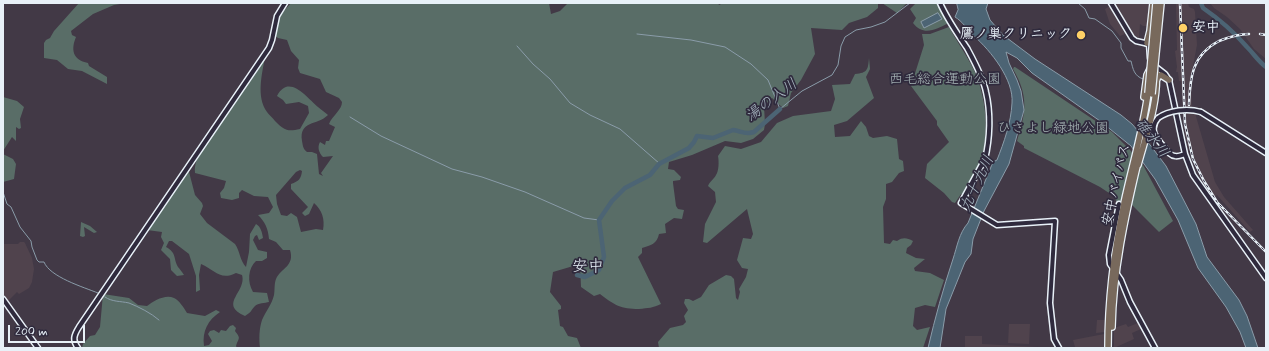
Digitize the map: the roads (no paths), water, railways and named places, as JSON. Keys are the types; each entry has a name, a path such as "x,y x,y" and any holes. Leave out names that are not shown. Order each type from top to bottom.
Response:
{"highway":[{"path":"1148,43 1153,3"},
{"name":"安中バイパス","path":"1150,93 1156,3"},
{"path":"1148,43 1159,30 1162,14 1162,3"},
{"name":"安中バイパス","path":"1108,348 1108,322 1125,203 1130,178 1144,128 1162,3"},
{"path":"1152,14 1162,14"},
{"path":"1144,128 1152,112 1157,79 1154,66"},
{"path":"1125,203 1144,128 1147,75 1154,66"},
{"path":"1157,79 1157,77 1161,75 1169,80"},
{"name":"安中バイパス","path":"1111,348 1115,270"}],"street":[{"path":"78,348 74,342 74,338 79,328 269,48 272,40 276,16 285,3"},
{"path":"940,3 976,65 986,91 988,105 989,134 987,153 961,202 963,205 1000,225 1055,221 1050,303 1054,339 1059,348"},
{"path":"1111,3 1132,38 1136,41 1148,43 1158,47"},
{"path":"1148,43 1146,56 1154,66 1168,77 1185,154 1196,181 1266,278"},
{"path":"1185,154 1173,156 1156,138 1154,134 1154,127 1158,118 1164,114 1184,110 1201,112 1266,153"},
{"path":"1115,270 1130,302 1155,348"},
{"path":"3,299 38,348"}],"water":[{"path":"957,3 988,3 986,9 990,20 1003,35 1035,59 1121,115 1132,124 1166,166 1196,224 1207,257 1239,300 1247,316 1258,348 1246,348 1240,332 1226,307 1198,268 1178,220 1155,179 1131,146 1100,121 1032,73 1017,58 1006,52 1021,91 1024,110 1009,164 984,211 973,239 971,254 965,262 946,309 940,348 928,348 939,304 962,231 968,223 993,162 997,160 1009,125 1012,103 1012,94 1000,66 963,23 955,17 958,10"},
{"path":"938,13 942,19 924,28 921,22"}],"waterway":[{"name":"湯の入川","path":"637,34 691,40 725,47 751,64 768,80 780,109 802,91 832,75 838,65 841,46 845,37 856,30 885,22 910,3"},
{"path":"1078,3 1085,9 1089,18 1095,19 1112,31 1121,43 1121,48 1128,61 1131,61 1136,74 1143,79"},
{"path":"1201,3 1203,8 1232,31 1266,67"},
{"path":"517,46 533,64 550,79 570,103 590,115 620,129 660,164"},
{"name":"湯の入川","path":"577,275 585,277 599,270 604,257 599,220 612,201 625,188 650,175 659,164 689,148 697,136 713,138 733,130 751,133 780,109"},
{"path":"350,117 381,136 452,169 482,177 525,192 584,218 599,220"},
{"path":"3,164 3,185"},
{"path":"3,192 7,204 11,207 20,227 31,241 37,260 39,262 44,262 47,267 60,277 98,293"},
{"path":"105,297 113,301 129,303 159,320"}],"railway":[{"path":"1180,3 1185,124 1193,159 1217,202 1266,252"},
{"path":"1189,105 1190,85 1194,68 1203,53 1219,41 1234,36 1249,34"},
{"path":"1260,34 1266,35"}],"place":[{"name":"安中","path":"1183,28"},
{"name":"鷹ノ巣クリニック","path":"1081,35"}],"district":[{"name":"安中","path":"588,268"}],"park label":[{"name":"西毛総合運動公園","path":"945,80"},
{"name":"ひさよし緑地公園","path":"1053,129"}],"water label":[{"name":"碓氷川","path":"1151,139"},
{"name":"九十九川","path":"978,184"}]}
